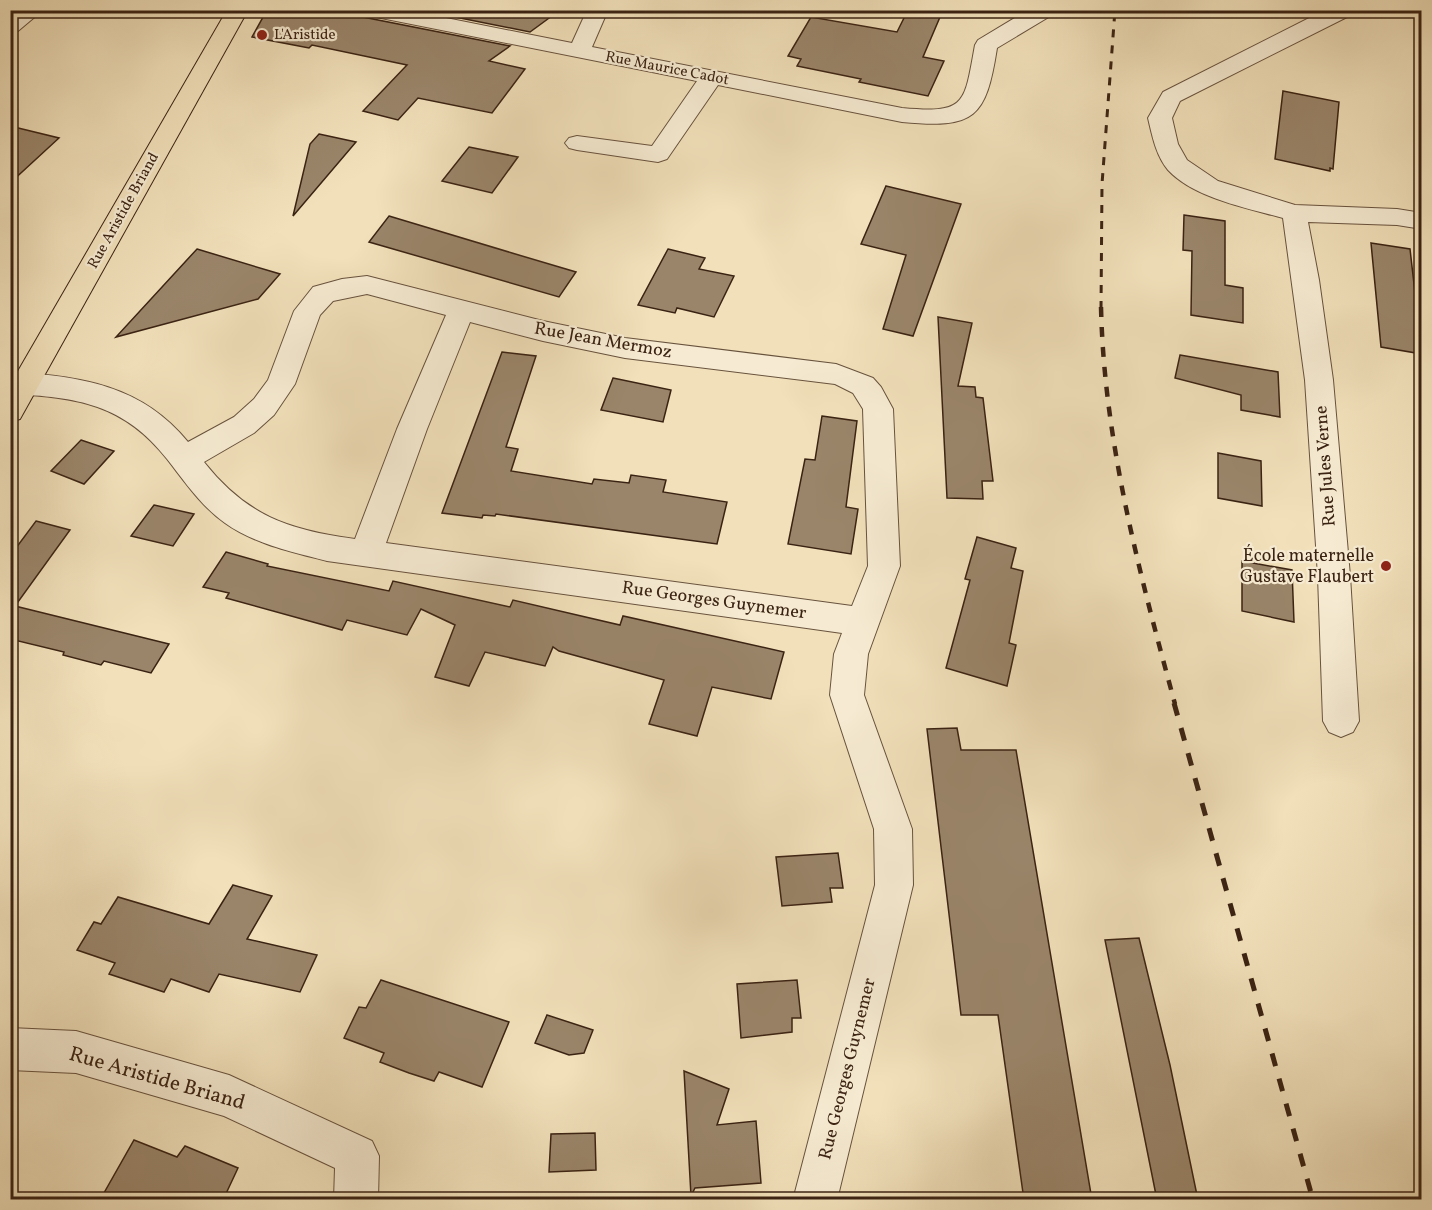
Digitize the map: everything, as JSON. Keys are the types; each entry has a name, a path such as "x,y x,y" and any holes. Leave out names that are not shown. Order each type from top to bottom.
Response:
{"main road":[{"name":"Rue Aristide Briand","path":"16,393 238,10"}],"street":[{"path":"10,26 33,10"},
{"name":"Rue Maurice Cadot","path":"371,10 902,115 933,118 964,111 975,98 986,45 1044,10"},
{"path":"579,51 598,10"},
{"path":"1343,10 1171,97 1160,118 1166,144 1177,165 1209,187 1253,202 1295,213 1397,217 1422,221"},
{"path":"578,143 658,154 712,77"},
{"name":"Rue Jules Verne","path":"1295,213 1319,380 1334,576 1341,721"},
{"name":"Rue Jean Mermoz","path":"184,459 243,425 264,407 280,384 308,311 323,294 342,288 367,285 543,331 625,348 836,374 859,381 872,392 878,409 884,566 863,622"},
{"path":"366,553 412,429 461,310"},
{"name":"Rue Georges Guynemer","path":"16,393 89,391 133,407 162,432 208,490 236,514 273,534 327,548 863,622 851,654 847,695 893,829 894,885 815,1200"},
{"name":"Rue Aristide Briand","path":"10,1049 76,1052 229,1096 357,1156 356,1200"}],"building":[{"path":"267,10 359,10 363,17 510,46 489,61 525,69 492,113 418,98 398,120 363,111 407,65 312,45 309,48 252,37"},
{"path":"420,10 560,10 530,32"},
{"path":"908,10 943,10 923,57 944,61 928,96 797,66 801,59 788,56 811,17 897,32"},
{"path":"1283,91 1339,102 1333,169 1330,168 1330,171 1275,159"},
{"path":"10,126 59,138 10,183"},
{"path":"319,134 356,142 293,216 310,144"},
{"path":"469,147 518,157 492,193 442,181"},
{"path":"886,186 961,204 913,336 883,329 906,255 861,244"},
{"path":"1184,215 1225,221 1225,285 1243,288 1243,323 1191,315 1192,251 1183,250"},
{"path":"389,216 576,272 559,297 369,242"},
{"path":"1371,243 1410,249 1422,354 1381,347"},
{"path":"197,249 280,274 258,299 116,337"},
{"path":"668,249 705,258 699,269 734,276 714,317 677,308 675,313 638,305"},
{"path":"938,317 972,323 958,386 975,387 976,397 983,398 993,481 982,481 983,499 947,498"},
{"path":"502,352 536,356 506,447 518,449 511,471 592,484 594,479 629,483 631,475 666,480 663,492 727,502 717,544 496,514 495,516 483,515 482,518 442,513"},
{"path":"1180,355 1278,372 1280,417 1241,410 1241,395 1175,378"},
{"path":"613,378 671,390 663,422 601,410"},
{"path":"822,416 857,421 846,507 858,509 851,554 788,544 805,459 815,460"},
{"path":"81,440 114,451 84,484 51,471"},
{"path":"1218,453 1261,461 1262,506 1218,498"},
{"path":"154,505 194,514 173,546 131,536"},
{"path":"36,521 70,530 15,606 169,644 151,673 104,661 101,665 63,655 64,652 10,639 10,556"},
{"path":"977,537 1016,548 1011,568 1023,571 1009,643 1016,645 1007,686 946,668 970,580 965,579"},
{"path":"226,552 268,564 267,566 389,591 393,581 510,607 513,600 620,625 623,616 784,652 771,699 712,687 697,736 649,724 664,680 559,651 553,647 545,666 485,652 469,686 435,677 455,625 421,609 407,635 347,620 342,630 226,598 229,593 203,587"},
{"path":"1242,561 1292,570 1294,622 1242,611"},
{"path":"957,728 961,750 1016,750 1092,1200 1024,1200 998,1015 961,1015 927,729"},
{"path":"838,853 843,888 830,888 832,902 782,906 776,857"},
{"path":"233,885 272,896 247,939 317,955 300,992 219,974 209,992 171,979 164,992 109,974 115,963 77,950 94,922 101,924 118,897 209,924"},
{"path":"1139,938 1170,1065 1198,1200 1157,1200 1105,940"},
{"path":"381,980 509,1022 482,1087 439,1072 434,1081 409,1073 380,1062 384,1053 344,1038 359,1007 366,1008"},
{"path":"797,980 801,1018 792,1018 792,1032 741,1038 737,984"},
{"path":"547,1015 593,1030 584,1053 569,1055 535,1043"},
{"path":"684,1071 729,1089 717,1125 756,1121 761,1183 695,1188 691,1196"},
{"path":"595,1133 596,1170 549,1172 551,1134"},
{"path":"134,1140 177,1157 185,1146 238,1168 223,1200 100,1200"}],"railway":[{"path":"1101,307 1102,184 1115,10"},
{"path":"1101,307 1109,408 1126,508 1175,704"},
{"path":"1174,703 1313,1200"}],"place":[{"name":"L'Aristide","path":"262,35"},
{"name":"École maternelle Gustave Flaubert","path":"1386,566"}]}
